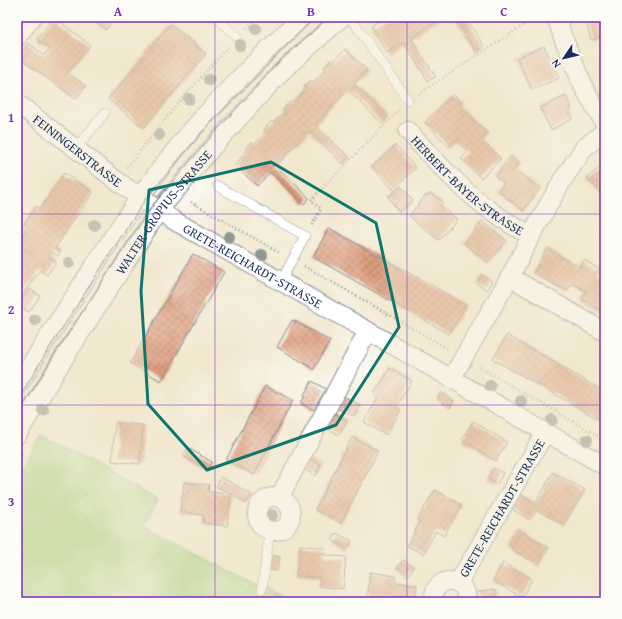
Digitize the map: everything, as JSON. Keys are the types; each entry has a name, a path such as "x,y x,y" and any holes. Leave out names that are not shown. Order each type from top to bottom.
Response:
{"street":[{"path":"17,37 32,17"},
{"name":"WALTER-GROPIUS-STRASSE","path":"17,386 140,196 172,154 196,125 261,56 302,17"},
{"name":"WALTER-GROPIUS-STRASSE","path":"17,435 61,363 159,210 217,142 282,71 342,17"},
{"path":"557,17 562,35 584,88 605,124"},
{"name":"FEININGERSTRASSE","path":"17,103 117,181 140,196"},
{"name":"HERBERT-BAYER-STRASSE","path":"408,131 466,190 503,220 531,236"},
{"name":"HERBERT-BAYER-STRASSE","path":"451,378 510,277 562,181 584,148 605,131"},
{"name":"GRETE-REICHARDT-STRASSE","path":"140,196 173,220 605,466"},
{"path":"510,277 605,332"},
{"path":"279,498 368,331"},
{"name":"GRETE-REICHARDT-STRASSE","path":"458,583 545,433"},
{"path":"274,497 279,498 288,506 290,518 282,528 270,530 261,525 258,520 257,510 264,501 274,497"},
{"name":"GRETE-REICHARDT-STRASSE","path":"434,602 434,592 437,587 441,583 447,581 458,583 465,589 467,594 466,602"}],"lane":[{"path":"216,17 237,37"},
{"path":"350,17 408,100"},
{"path":"76,148 105,113"},
{"path":"218,186 305,236 281,281"},
{"path":"262,589 270,530"}],"path":[{"path":"117,181 142,147 176,107 237,37 258,17"},
{"path":"188,200 605,440"},
{"path":"17,335 21,332"}],"highlighted area":[{"path":"271,162 376,223 399,327 336,425 207,470 148,404 141,291 149,190"}],"green space":[{"path":"41,435 158,500 144,526 258,586 266,588 290,602 17,602 17,476"}],"building":[{"path":"54,17 90,45 68,73 86,86 76,99 18,57 28,43 44,55 50,48 37,39"},
{"path":"88,17 115,17 106,30"},
{"path":"386,17 443,17 411,38 436,77 428,81 403,42 387,53 371,26"},
{"path":"454,17 465,17 484,46 476,51"},
{"path":"585,17 605,17 605,36 591,40"},
{"path":"171,24 206,54 144,128 108,99"},
{"path":"544,46 559,78 532,90 517,58"},
{"path":"345,49 367,70 354,84 388,116 382,123 348,90 315,125 349,157 343,164 309,131 276,166 309,198 304,204 270,172 257,186 235,165 247,151 245,149 252,142 254,144 267,131 264,129 272,121 273,123 286,110 284,108 291,101 293,102 306,89 304,87 311,80 313,82 326,69 324,67 330,60 333,62"},
{"path":"605,64 605,79 600,66"},
{"path":"453,94 462,103 459,105 487,133 481,139 501,159 481,178 461,159 468,152 456,140 449,147 425,122"},
{"path":"566,96 572,109 568,111 572,119 551,130 540,108"},
{"path":"395,145 416,168 393,189 372,167"},
{"path":"511,156 520,163 515,169 540,189 523,211 498,191 504,183 495,176"},
{"path":"605,163 605,199 587,178"},
{"path":"64,173 93,192 55,248 60,252 58,256 52,252 49,257 56,262 47,275 40,270 17,303 17,238 19,239 26,230 22,227 36,206 40,209"},
{"path":"401,186 413,201 399,212 388,197"},
{"path":"430,193 443,202 440,205 457,219 439,240 409,216 426,195 428,196"},
{"path":"482,221 507,241 488,263 464,243"},
{"path":"329,228 466,305 449,334 313,257"},
{"path":"547,248 580,267 584,260 599,269 597,272 605,276 605,313 582,299 586,291 572,283 567,291 533,273"},
{"path":"193,254 224,272 161,381 130,363"},
{"path":"482,275 492,281 487,290 477,284"},
{"path":"30,289 40,296 29,312 18,305"},
{"path":"292,320 330,341 314,369 277,347"},
{"path":"507,335 605,392 605,423 493,359"},
{"path":"390,368 412,381 396,407 401,410 386,435 364,422 378,397 374,394"},
{"path":"312,381 326,389 313,410 301,403"},
{"path":"265,386 293,400 254,475 226,460"},
{"path":"441,393 454,401 450,408 437,399"},
{"path":"343,396 360,405 354,416 337,408"},
{"path":"335,413 347,420 339,435 327,428"},
{"path":"473,421 507,442 496,461 462,440"},
{"path":"115,423 143,425 140,464 112,461"},
{"path":"352,437 378,451 341,523 315,510"},
{"path":"188,448 212,462 207,470 183,456"},
{"path":"309,458 321,465 316,476 303,468"},
{"path":"493,468 503,473 497,484 488,479"},
{"path":"553,472 585,490 564,525 537,510 530,520 512,509 520,494 536,503"},
{"path":"221,477 252,495 246,503 216,486"},
{"path":"184,482 209,485 208,492 231,494 227,526 203,523 204,515 180,512"},
{"path":"435,490 462,505 444,536 436,531 423,554 407,546 420,522 417,520"},
{"path":"521,531 549,548 539,565 511,549"},
{"path":"336,533 352,541 347,549 332,540"},
{"path":"300,545 325,548 324,555 346,557 343,589 319,586 320,578 296,575"},
{"path":"269,555 280,557 277,571 267,569"},
{"path":"403,560 414,567 408,576 397,568"},
{"path":"503,563 532,579 522,597 493,581"},
{"path":"370,572 395,576 395,582 417,585 415,602 367,602"},
{"path":"495,589 497,602 478,602 477,592"}],"tram line":[{"path":"17,401 145,200 202,132 315,17"},
{"path":"17,416 53,356 153,205 210,138 277,64 329,17"}]}
